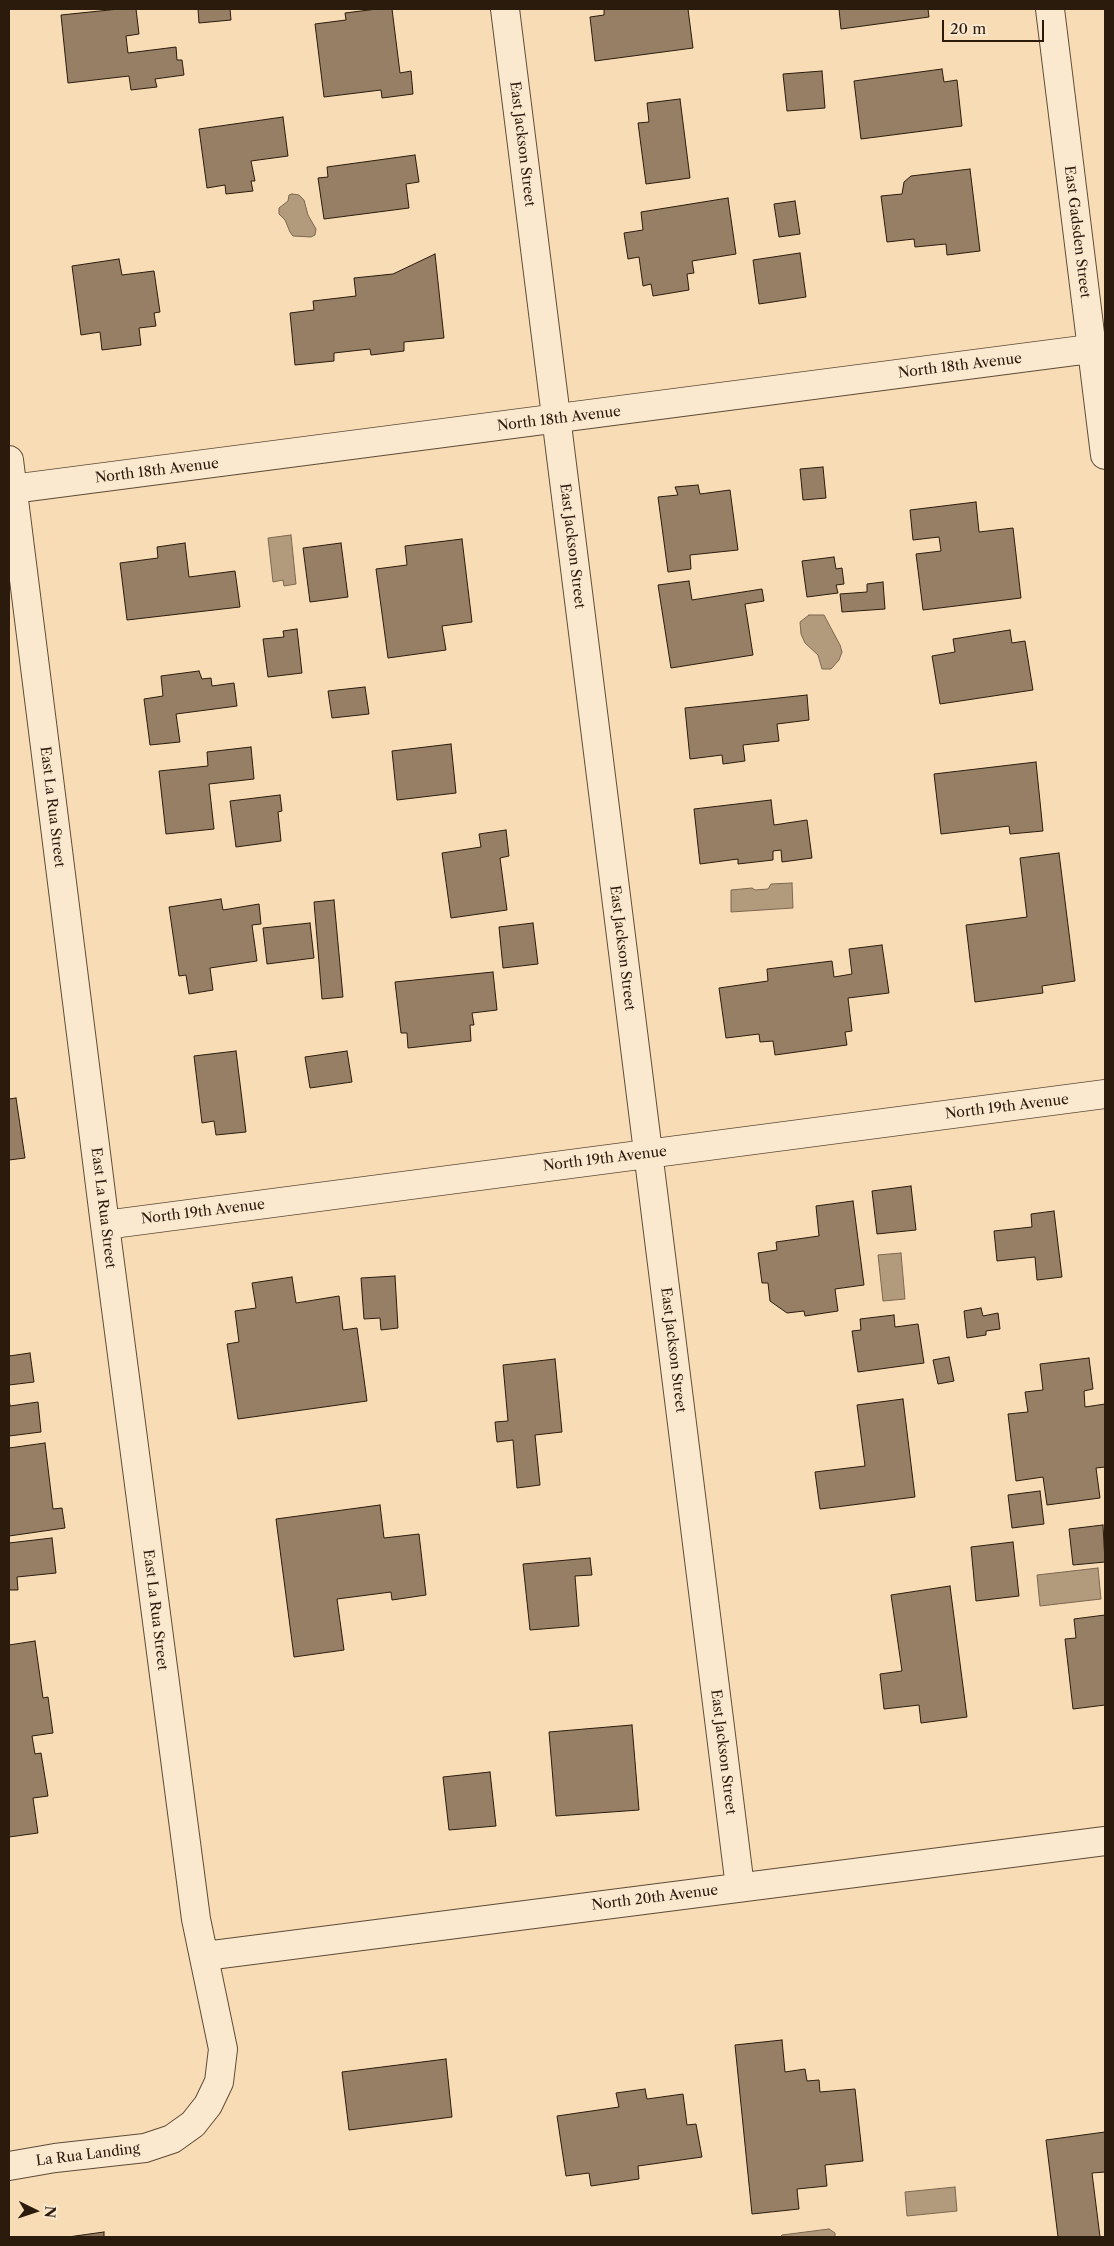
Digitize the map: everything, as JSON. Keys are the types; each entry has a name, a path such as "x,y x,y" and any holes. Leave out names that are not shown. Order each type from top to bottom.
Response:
{"street":[{"name":"East Jackson Street","path":"505,9 740,1887"},
{"name":"East Gadsden Street","path":"1050,9 1098,348 1105,455"},
{"name":"North 18th Avenue","path":"12,489 1098,348"},
{"name":"East La Rua Street","path":"9,460 105,1225 196,1920 205,1956"},
{"name":"North 19th Avenue","path":"105,1225 1105,1094"},
{"name":"North 20th Avenue","path":"205,1956 1105,1840"},
{"name":"La Rua Landing","path":"9,2166 55,2158 145,2148 172,2139 193,2124 208,2105 219,2082 224,2048 205,1956"}],"shaded area":[{"path":"289,195 299,195 304,200 308,215 316,229 315,235 311,237 293,236 285,220 279,214 279,208 288,201"},
{"path":"291,535 296,584 284,586 283,580 273,582 268,538"},
{"path":"809,615 824,615 840,645 842,652 839,660 831,669 822,669 818,655 805,643 801,634 800,622"},
{"path":"792,883 793,908 731,912 731,890 768,889 771,884"},
{"path":"901,1253 905,1299 883,1301 878,1255"},
{"path":"1098,1568 1101,1599 1040,1606 1037,1575"},
{"path":"955,2187 957,2211 907,2216 905,2192"},
{"path":"829,2229 835,2233 835,2237 780,2237 782,2235"}],"building":[{"path":"136,9 139,34 126,36 128,53 176,47 177,60 182,60 184,75 155,79 157,87 131,90 129,76 68,83 61,15"},
{"path":"198,9 230,9 231,20 199,23"},
{"path":"392,9 400,73 411,71 413,94 382,98 381,90 324,97 315,24 346,20 345,13"},
{"path":"604,9 688,9 693,48 595,61 590,17 604,15"},
{"path":"839,9 928,9 929,17 841,29"},
{"path":"942,69 944,82 957,80 962,126 861,139 854,81"},
{"path":"822,71 825,108 787,111 783,74"},
{"path":"680,99 690,178 646,184 638,123 649,122 647,103"},
{"path":"283,117 288,156 251,161 255,181 251,181 253,191 226,194 225,185 207,188 199,129"},
{"path":"415,155 419,182 406,184 409,208 324,219 318,178 328,177 327,167"},
{"path":"970,169 980,251 947,255 946,244 915,247 914,239 887,242 881,196 902,194 904,182 911,176"},
{"path":"728,198 736,254 692,261 694,273 687,274 689,290 653,296 651,284 643,286 639,257 628,259 624,233 643,230 641,212"},
{"path":"795,201 800,234 779,237 774,204"},
{"path":"800,253 806,297 759,304 753,260"},
{"path":"435,254 444,338 404,342 404,351 371,355 370,349 334,353 334,361 295,365 290,313 314,310 313,301 356,296 354,278 393,274"},
{"path":"119,259 122,275 154,271 160,312 154,313 156,326 139,328 141,345 102,350 100,332 81,335 72,266"},
{"path":"823,467 826,498 803,500 800,469"},
{"path":"698,485 700,494 730,490 738,550 690,555 691,569 668,572 658,497 678,495 675,487"},
{"path":"976,502 979,532 1013,528 1021,598 923,610 916,554 941,551 939,537 913,540 910,510"},
{"path":"462,539 472,622 442,626 446,650 388,658 376,569 407,565 405,546"},
{"path":"185,543 189,577 235,571 240,607 127,620 120,563 158,558 157,547"},
{"path":"341,543 348,597 310,602 303,548"},
{"path":"834,557 836,569 842,568 844,584 836,585 838,593 807,597 802,561"},
{"path":"689,581 692,600 762,589 764,601 745,604 753,655 671,668 658,585"},
{"path":"883,582 885,609 842,612 840,594 867,592 867,584"},
{"path":"297,629 302,673 268,677 263,639 284,637 283,631"},
{"path":"1010,630 1012,643 1025,641 1033,690 940,704 932,656 955,652 953,639"},
{"path":"199,671 202,679 211,678 212,686 234,683 237,706 176,714 180,742 150,745 144,699 163,696 161,676"},
{"path":"365,687 369,714 332,718 328,691"},
{"path":"807,695 809,720 777,724 779,741 743,745 745,761 723,764 722,755 690,759 685,708"},
{"path":"451,744 456,793 397,800 392,751"},
{"path":"251,747 254,779 209,784 214,829 166,834 159,771 208,766 207,752"},
{"path":"1036,762 1043,831 1010,834 1009,826 941,834 934,774"},
{"path":"280,795 282,811 278,812 281,841 236,847 230,801"},
{"path":"771,800 774,825 807,820 812,858 782,862 781,850 773,851 773,860 738,864 738,859 700,864 694,809"},
{"path":"506,830 509,856 500,858 507,910 451,918 442,853 481,847 479,834"},
{"path":"1059,853 1075,981 1042,986 1043,993 975,1002 966,925 1027,917 1020,858"},
{"path":"221,899 223,910 259,904 261,924 252,925 257,961 210,968 213,990 189,994 186,975 179,976 169,907"},
{"path":"334,900 343,997 322,999 314,902"},
{"path":"310,923 314,958 267,964 263,928"},
{"path":"533,923 538,964 503,968 499,927"},
{"path":"882,945 889,993 848,998 852,1031 845,1032 847,1045 775,1055 773,1041 760,1042 759,1034 726,1038 719,988 768,981 767,969 832,961 834,977 852,974 849,949"},
{"path":"493,972 497,1010 472,1013 474,1025 470,1025 471,1041 408,1048 407,1033 401,1033 395,982"},
{"path":"236,1051 246,1132 216,1135 214,1121 202,1123 194,1056"},
{"path":"347,1051 352,1082 310,1088 305,1057"},
{"path":"16,1098 25,1158 9,1160 9,1099"},
{"path":"911,1186 916,1230 877,1234 872,1191"},
{"path":"853,1201 864,1285 835,1289 838,1311 805,1316 804,1311 787,1313 770,1301 768,1283 762,1283 758,1253 777,1250 776,1242 819,1236 816,1206"},
{"path":"1054,1211 1062,1277 1037,1280 1035,1257 997,1261 994,1231 1032,1227 1031,1214"},
{"path":"395,1276 398,1328 381,1330 380,1318 364,1319 361,1278"},
{"path":"292,1277 296,1303 339,1296 343,1330 357,1328 367,1401 238,1419 227,1344 239,1342 235,1311 256,1308 252,1283"},
{"path":"981,1308 983,1316 998,1313 1000,1329 986,1331 986,1335 967,1338 964,1311"},
{"path":"894,1315 895,1327 918,1324 924,1363 858,1372 852,1331 861,1330 860,1319"},
{"path":"30,1353 34,1382 9,1385 9,1356"},
{"path":"949,1357 954,1381 938,1384 933,1360"},
{"path":"1089,1358 1093,1389 1084,1391 1085,1407 1105,1404 1105,1467 1096,1468 1100,1498 1047,1505 1043,1477 1016,1481 1008,1414 1028,1412 1025,1392 1043,1390 1040,1364"},
{"path":"555,1359 562,1432 535,1435 540,1485 517,1488 513,1440 497,1442 495,1422 508,1421 503,1365"},
{"path":"9,1398 10,1406 38,1402 41,1432 9,1436"},
{"path":"903,1399 915,1497 820,1509 815,1472 865,1466 857,1405"},
{"path":"45,1443 53,1509 62,1508 65,1528 9,1536 9,1448"},
{"path":"1040,1491 1044,1524 1012,1528 1008,1495"},
{"path":"380,1505 384,1538 419,1534 426,1595 392,1600 391,1592 337,1599 344,1650 294,1657 276,1519"},
{"path":"1103,1525 1105,1562 1073,1565 1069,1529"},
{"path":"52,1538 56,1573 17,1577 18,1590 9,1590 9,1543"},
{"path":"1013,1542 1019,1596 976,1601 971,1547"},
{"path":"590,1558 592,1575 575,1576 579,1626 530,1630 523,1564"},
{"path":"950,1586 967,1717 921,1723 919,1705 884,1709 880,1674 902,1671 891,1595"},
{"path":"1105,1615 1105,1705 1073,1709 1065,1639 1076,1638 1074,1619"},
{"path":"35,1641 43,1698 48,1697 53,1733 32,1736 35,1754 41,1753 48,1796 33,1798 38,1833 9,1837 9,1645"},
{"path":"632,1725 639,1810 556,1816 549,1732"},
{"path":"490,1772 496,1826 449,1830 443,1777"},
{"path":"782,2040 785,2072 805,2069 807,2081 819,2080 820,2092 855,2089 863,2161 825,2165 827,2186 797,2189 799,2209 752,2214 735,2045"},
{"path":"446,2059 452,2117 349,2130 342,2072"},
{"path":"645,2089 647,2099 683,2094 687,2125 696,2124 702,2157 638,2166 639,2179 591,2186 589,2173 566,2176 557,2116 619,2107 616,2093"},
{"path":"1105,2132 1105,2172 1092,2173 1100,2237 1058,2237 1046,2140"},
{"path":"104,2232 104,2237 68,2237"}]}
